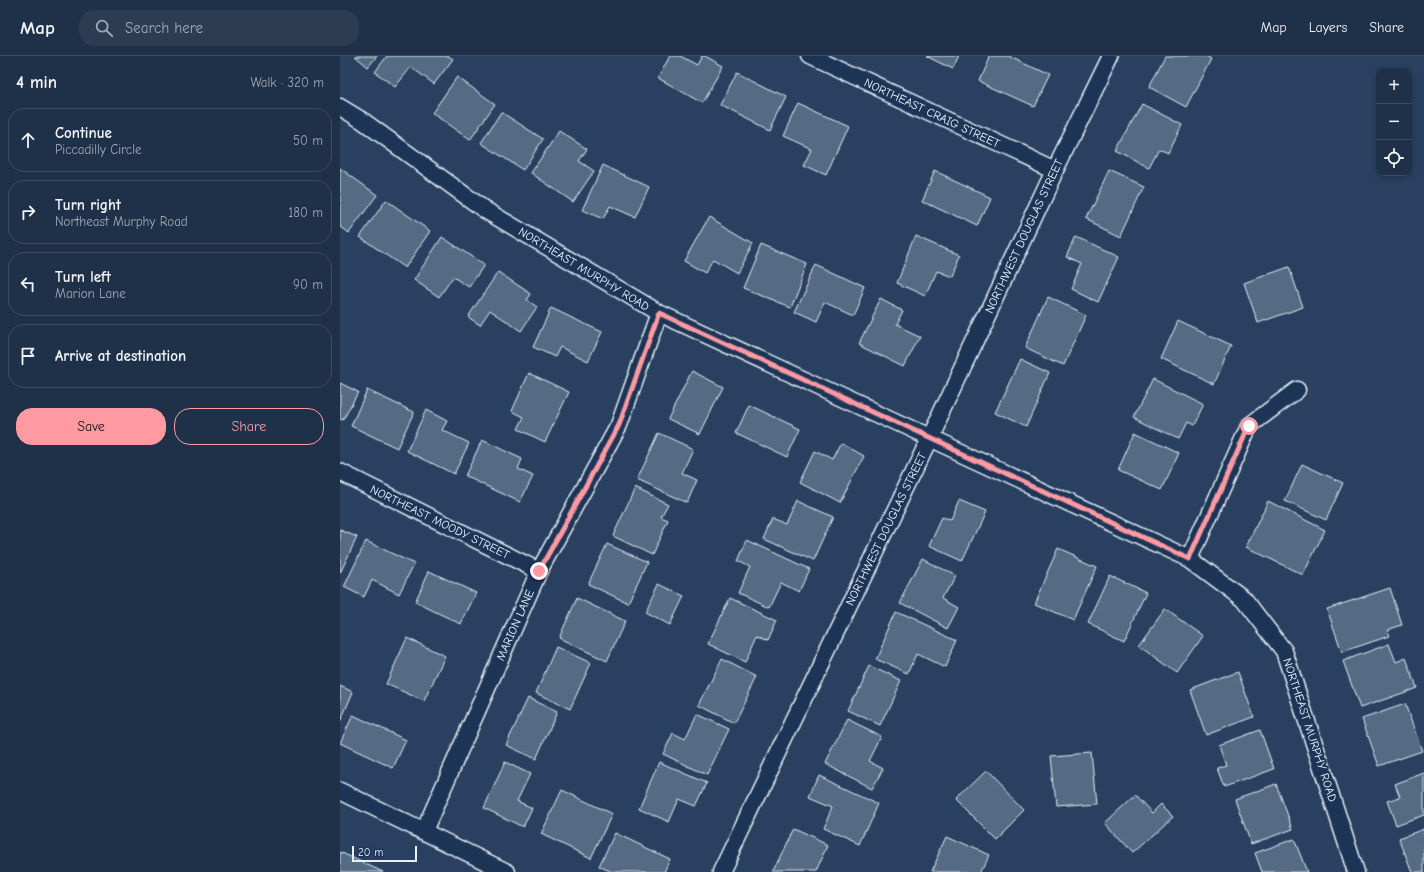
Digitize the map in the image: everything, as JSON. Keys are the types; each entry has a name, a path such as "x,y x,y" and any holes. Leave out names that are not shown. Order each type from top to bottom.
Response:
{"street":[{"name":"NORTHEAST CRAIG STREET","path":"810,56 1055,170"},
{"name":"NORTHWEST DOUGLAS STREET","path":"721,872 929,439 1055,170 1111,56"},
{"name":"NORTHEAST MURPHY ROAD","path":"340,107 363,121 485,210 659,313 1190,559 1244,599 1284,651 1356,872"},
{"name":"MARION LANE","path":"424,831 539,571 619,425 659,313"},
{"path":"1190,559 1249,426 1297,390"},
{"name":"NORTHEAST MOODY STREET","path":"340,472 539,571"},
{"path":"340,791 507,872"}],"building":[{"path":"355,56 377,56 368,67"},
{"path":"387,56 448,56 453,59 434,84 411,67 395,87 375,72"},
{"path":"670,56 680,56 697,65 702,56 705,56 723,66 702,103 658,78"},
{"path":"927,56 959,56 953,69"},
{"path":"989,56 1008,56 1048,75 1033,106 978,81"},
{"path":"1165,56 1206,56 1211,59 1186,107 1149,87"},
{"path":"737,72 786,97 770,130 720,105"},
{"path":"457,77 495,104 470,140 432,113"},
{"path":"798,103 848,126 826,175 804,165 812,149 783,136"},
{"path":"1142,104 1182,125 1168,153 1159,149 1149,168 1117,151"},
{"path":"501,112 543,139 523,170 481,143"},
{"path":"559,131 587,149 579,161 594,171 573,202 531,173"},
{"path":"603,165 649,187 635,217 610,206 603,219 582,210"},
{"path":"340,168 377,195 349,233 340,226"},
{"path":"935,171 990,197 977,226 922,200"},
{"path":"1109,171 1144,187 1121,236 1086,219"},
{"path":"386,200 430,231 405,268 360,237"},
{"path":"709,217 753,243 737,273 713,259 705,273 684,261"},
{"path":"916,236 959,255 950,276 936,271 925,296 897,283"},
{"path":"442,237 484,265 469,287 453,277 439,297 414,280"},
{"path":"1076,237 1119,257 1098,302 1071,289 1082,264 1067,257"},
{"path":"761,245 807,264 790,307 743,288"},
{"path":"816,265 865,288 853,315 825,302 816,322 794,312"},
{"path":"1289,267 1303,307 1258,323 1244,283"},
{"path":"498,272 531,294 527,300 537,307 521,331 490,310 480,325 468,317"},
{"path":"1048,297 1086,315 1063,366 1025,348"},
{"path":"881,299 902,310 895,324 920,336 905,366 859,343"},
{"path":"551,308 602,332 588,361 560,347 555,357 533,347"},
{"path":"1178,321 1231,346 1214,384 1161,359"},
{"path":"1020,359 1050,373 1026,427 995,412"},
{"path":"692,371 723,387 700,434 668,419"},
{"path":"529,373 569,392 545,442 518,429 524,417 512,411"},
{"path":"1153,379 1203,404 1192,426 1186,423 1178,439 1134,417"},
{"path":"340,383 358,392 343,420 340,419"},
{"path":"367,390 414,412 397,448 351,426"},
{"path":"749,405 800,429 787,457 736,433"},
{"path":"426,410 447,421 442,430 469,443 454,474 407,451"},
{"path":"1135,432 1179,453 1162,490 1118,470"},
{"path":"659,433 693,449 682,473 697,480 687,503 637,480"},
{"path":"482,440 522,459 518,469 533,476 520,502 465,476"},
{"path":"841,443 864,456 840,503 800,482 815,451 832,460"},
{"path":"1302,464 1343,483 1326,520 1285,501"},
{"path":"635,488 668,504 661,517 668,520 652,555 613,536"},
{"path":"798,501 833,517 813,561 764,539 773,519 787,525"},
{"path":"959,501 985,512 962,561 929,546 942,518 950,521"},
{"path":"1268,501 1325,530 1303,575 1246,547"},
{"path":"340,530 357,537 340,573"},
{"path":"747,540 809,569 799,591 781,582 769,607 738,593 750,567 738,561"},
{"path":"366,541 414,564 399,594 372,580 364,597 344,587"},
{"path":"607,544 647,562 628,603 588,584"},
{"path":"1058,549 1097,566 1073,620 1034,603"},
{"path":"923,559 955,576 943,598 959,607 948,628 900,603"},
{"path":"429,571 476,593 461,624 415,602"},
{"path":"1110,576 1146,593 1124,641 1088,624"},
{"path":"659,584 684,596 670,625 645,612"},
{"path":"1390,588 1402,625 1387,630 1389,636 1342,652 1327,609"},
{"path":"577,598 625,621 607,661 559,638"},
{"path":"730,598 777,620 768,640 757,635 745,662 708,644"},
{"path":"1165,609 1203,636 1177,673 1139,645"},
{"path":"896,612 957,640 945,667 918,654 909,674 875,659"},
{"path":"407,638 445,656 424,701 386,684"},
{"path":"1389,644 1396,662 1406,658 1417,688 1360,708 1343,661"},
{"path":"556,647 591,663 570,709 536,693"},
{"path":"722,659 757,677 734,723 699,705"},
{"path":"869,666 901,681 880,726 848,711"},
{"path":"1238,672 1254,717 1206,735 1190,690"},
{"path":"340,686 353,692 340,722"},
{"path":"528,698 557,712 536,759 506,745"},
{"path":"1405,704 1422,751 1379,766 1362,719"},
{"path":"697,714 729,729 707,775 663,754 673,733 685,739"},
{"path":"353,715 406,740 393,768 340,743"},
{"path":"847,720 882,737 870,761 883,768 872,788 825,764"},
{"path":"1260,730 1274,769 1224,787 1217,768 1226,765 1219,745"},
{"path":"1092,753 1097,804 1056,807 1051,756"},
{"path":"505,762 530,774 517,801 532,808 523,827 484,808"},
{"path":"659,762 707,783 696,806 679,799 669,822 639,808"},
{"path":"986,771 1024,810 995,839 956,800"},
{"path":"1424,773 1424,815 1396,825 1387,801 1400,797 1395,784"},
{"path":"819,775 879,803 860,846 823,829 833,806 810,796"},
{"path":"1276,784 1293,829 1251,844 1235,799"},
{"path":"562,790 612,814 591,858 541,834"},
{"path":"1135,795 1152,813 1161,804 1173,816 1132,853 1105,823"},
{"path":"793,829 828,845 816,872 773,872"},
{"path":"1424,829 1424,872 1412,872 1399,838"},
{"path":"615,833 670,859 664,872 612,872 599,866"},
{"path":"947,836 989,855 981,872 930,872"},
{"path":"1294,839 1307,872 1262,872 1255,853"},
{"path":"340,852 383,872 340,872"}],"route":[{"path":"539,571 619,425 659,313 1190,559 1249,426"}]}
